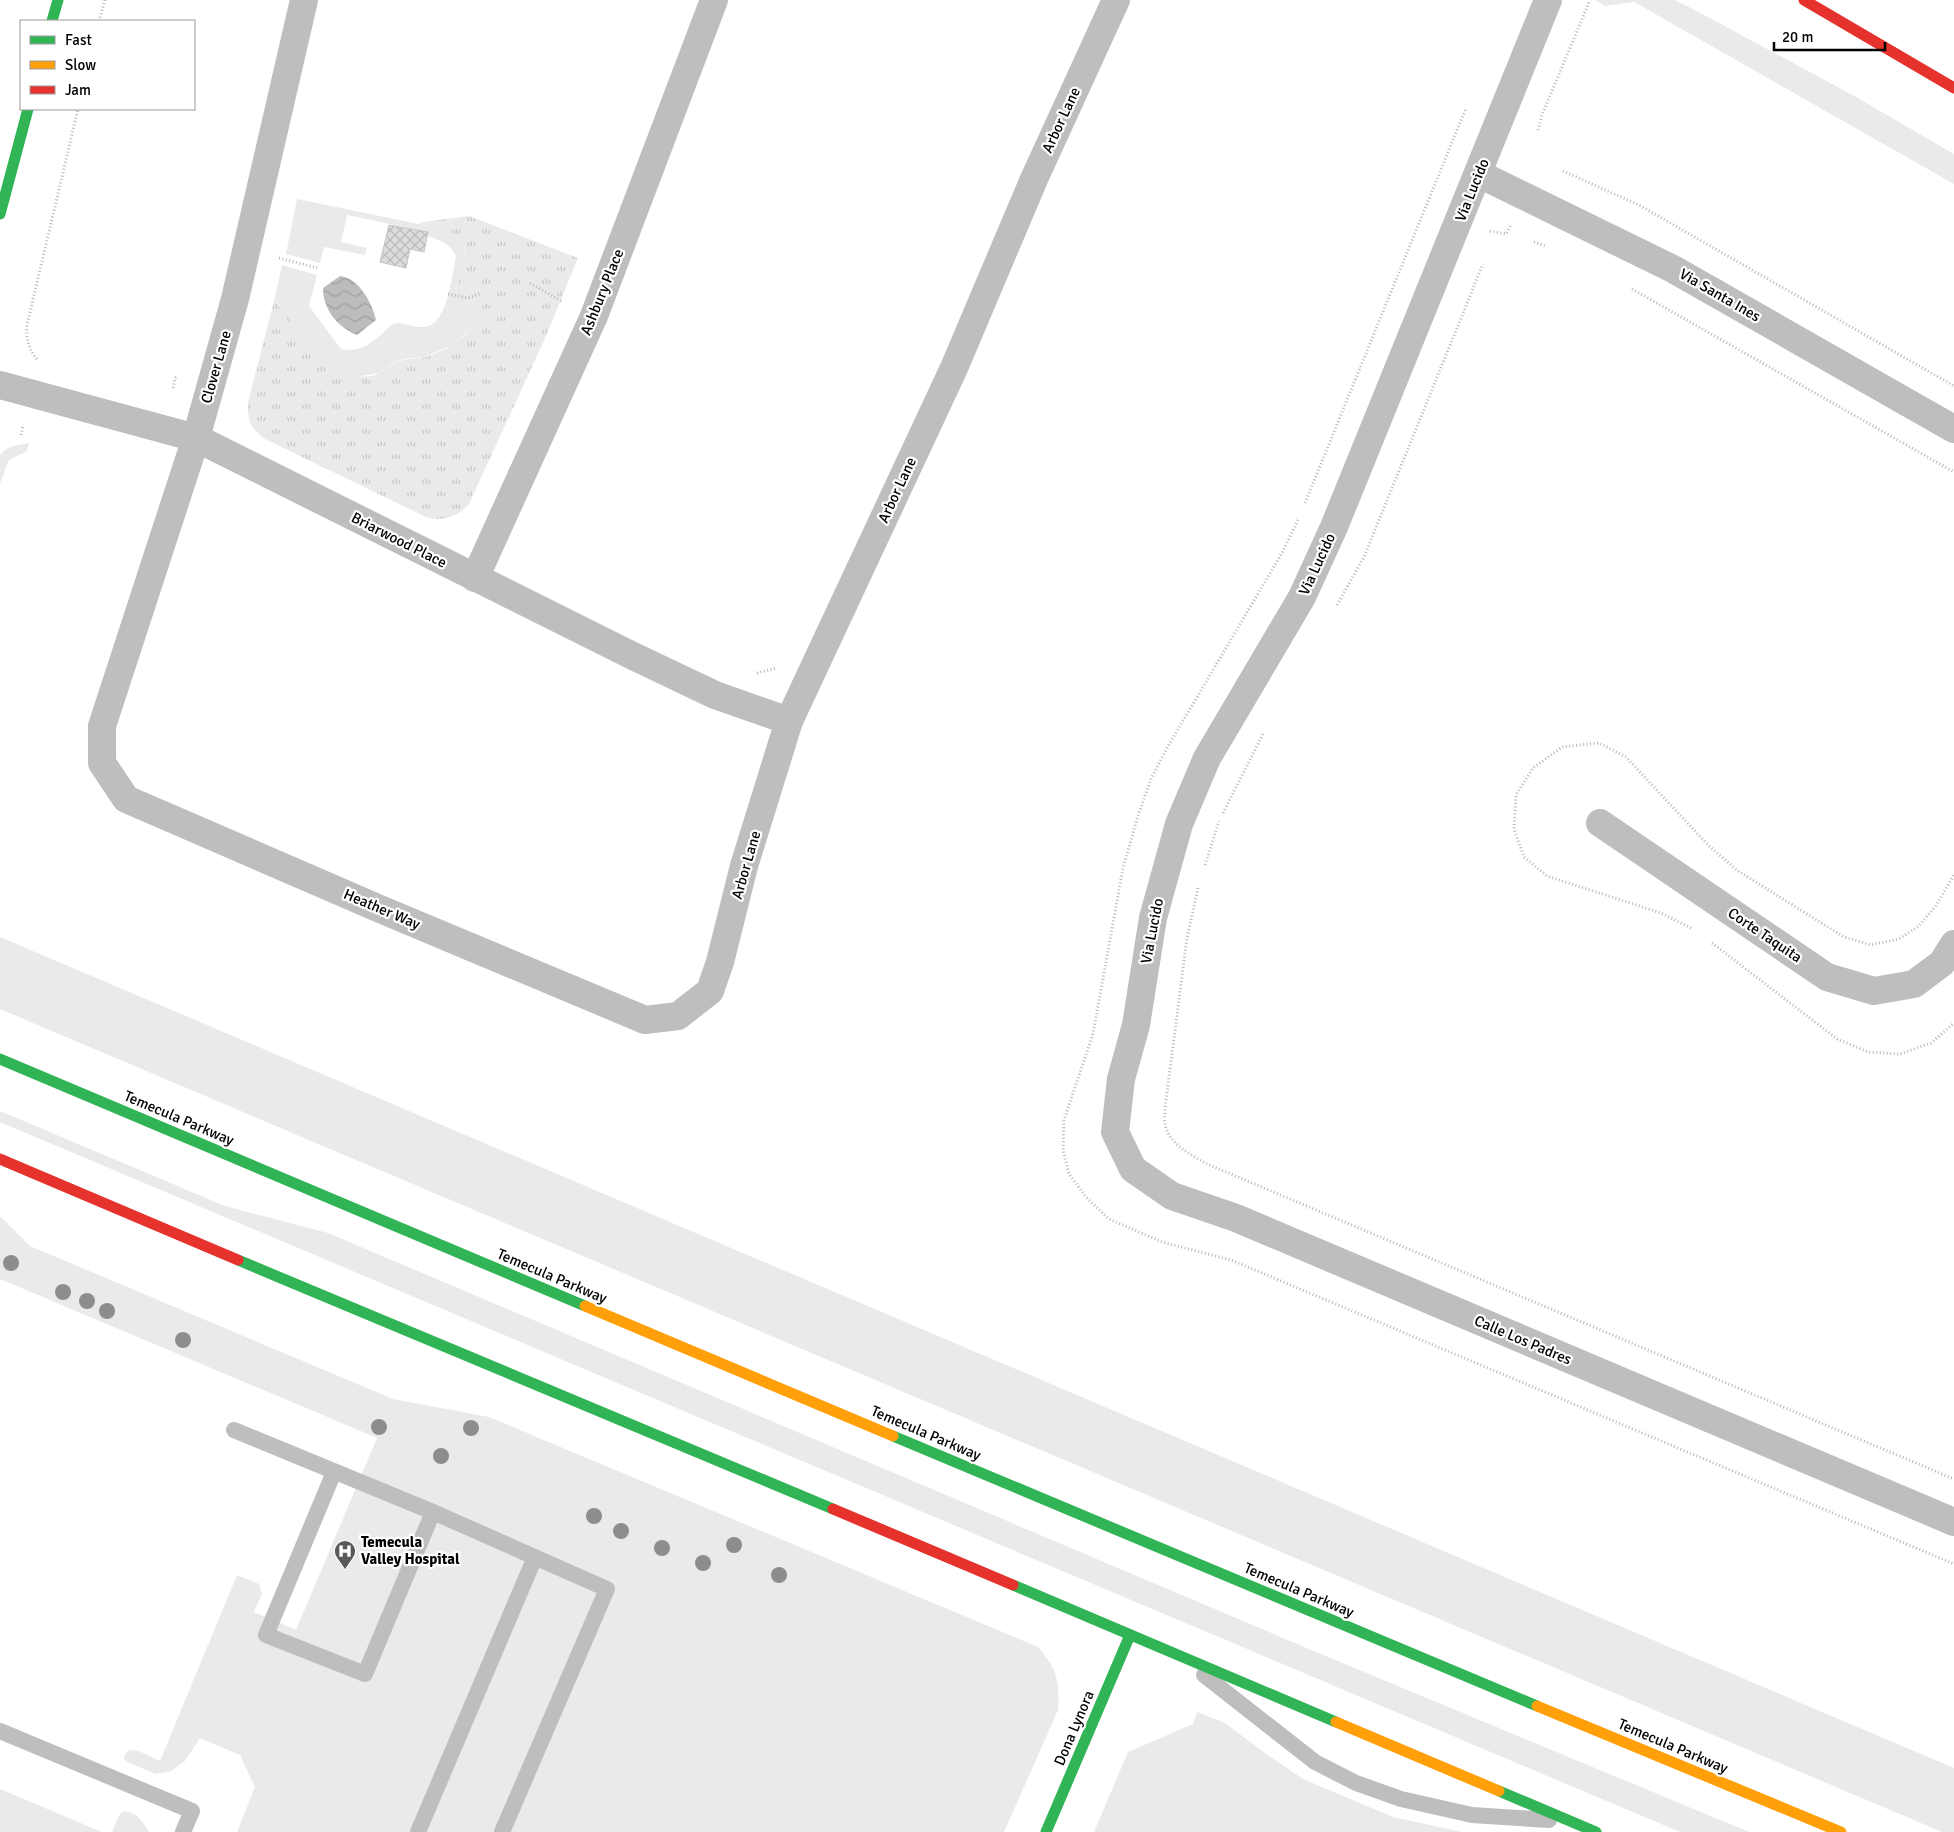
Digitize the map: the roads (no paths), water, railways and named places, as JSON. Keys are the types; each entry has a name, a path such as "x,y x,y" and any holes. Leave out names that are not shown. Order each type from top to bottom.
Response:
{"main road":[{"path":"52,20 58,0"},
{"path":"1804,0 1954,88"},
{"path":"0,214 28,110"},
{"name":"Temecula Parkway","path":"0,1059 1146,1543 1841,1832"},
{"path":"0,1159 367,1315 663,1437 1178,1654 1596,1832"},
{"name":"Dona Lynora","path":"1046,1832 1130,1635"}],"street":[{"name":"Clover Lane","path":"102,726 196,438 236,299 304,0"},
{"name":"Ashbury Place","path":"475,578 594,316 714,0"},
{"name":"Arbor Lane","path":"710,991 720,962 744,866 789,720 954,368 1034,179 1116,0"},
{"name":"Via Lucido","path":"1115,1132 1121,1079 1136,1025 1152,918 1180,824 1207,758 1302,597 1334,527 1479,174 1548,0"},
{"name":"Via Santa Ines","path":"1479,174 1673,269 1954,429"},
{"name":"Briarwood Place","path":"0,386 196,438 633,656 716,695 789,720"},
{"name":"Heather Way","path":"102,726 102,764 126,799 645,1020 678,1016 710,991"},
{"name":"Corte Taquita","path":"1600,823 1827,977 1874,991 1914,984 1948,954"},
{"name":"Calle Los Padres","path":"1115,1132 1133,1169 1172,1196 1236,1218 1954,1522"}],"lane":[{"path":"234,1430 433,1512 608,1588 502,1832"},
{"path":"334,1472 266,1634 365,1674 433,1512"},
{"path":"418,1832 535,1557"},
{"path":"1178,1654 1315,1762 1356,1783 1401,1799 1472,1815 1570,1821"},
{"path":"0,1731 192,1811 183,1832"}],"water":[{"path":"340,276 353,281 359,286 368,299 374,313 376,320 357,335 337,322 328,310 323,288"}],"place":[{"name":"Temecula Valley Hospital","path":"345,1570"}]}
